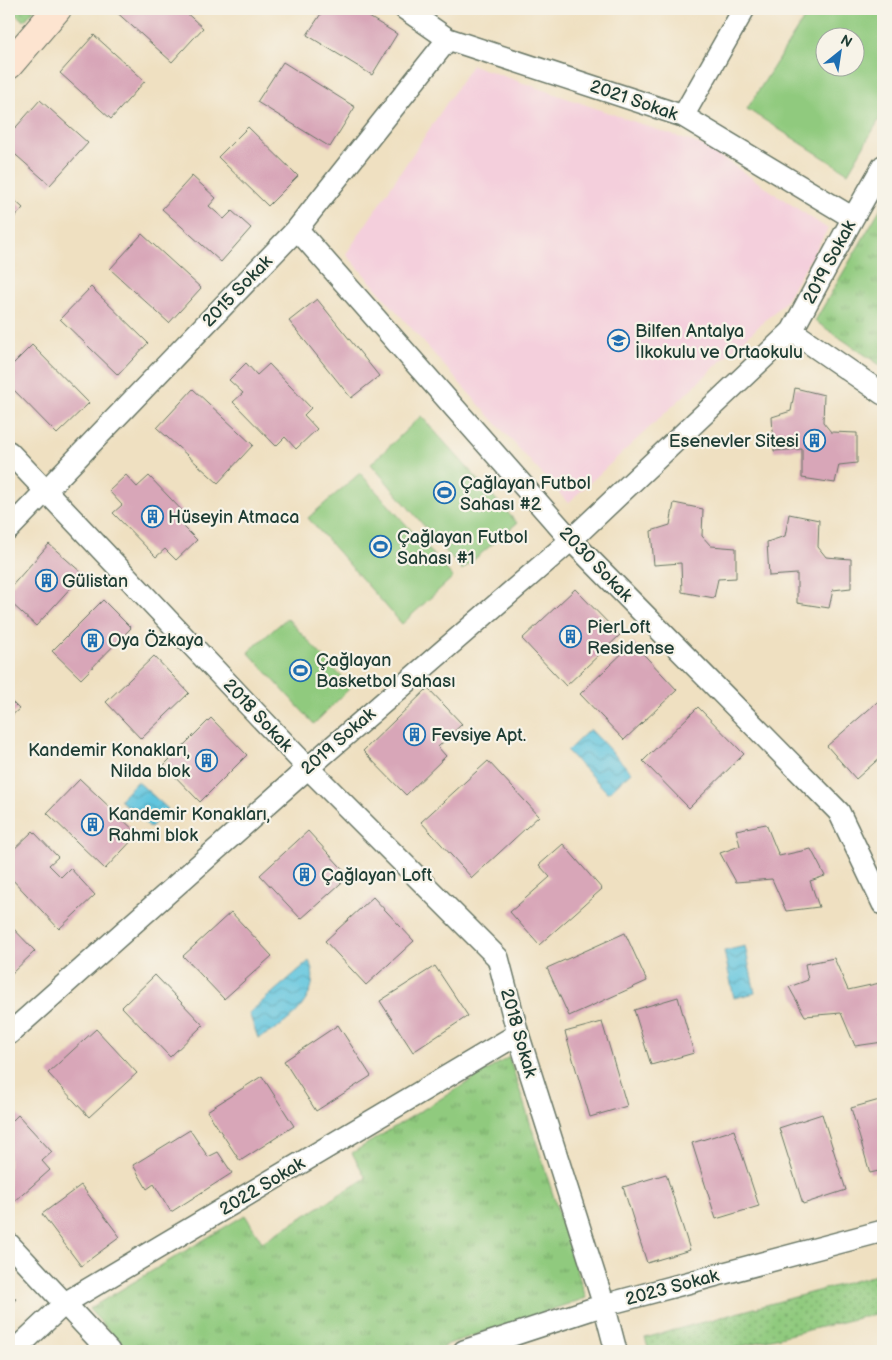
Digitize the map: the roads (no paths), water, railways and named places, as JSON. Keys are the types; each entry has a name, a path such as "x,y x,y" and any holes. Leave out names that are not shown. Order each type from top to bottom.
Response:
{"street":[{"path":"12,54 57,9"},
{"name":"2021 Sokak","path":"405,9 448,39 684,116 852,218"},
{"path":"684,116 744,9"},
{"name":"2015 Sokak","path":"9,529 297,229 448,39"},
{"name":"2019 Sokak","path":"9,1034 308,768 570,540 792,331 852,218 883,166"},
{"name":"2030 Sokak","path":"297,229 570,540 839,812 877,873 883,904"},
{"path":"792,331 883,394"},
{"name":"2018 Sokak","path":"9,452 308,768 498,958 518,1034 604,1305 616,1351"},
{"name":"2022 Sokak","path":"14,1351 65,1303 518,1034"},
{"name":"2023 Sokak","path":"464,1351 604,1305 883,1231"},
{"path":"9,1244 109,1351"}],"water":[{"path":"590,729 631,772 608,793 567,751"},
{"path":"137,781 168,809 150,828 120,800"},
{"path":"745,946 755,993 734,998 724,951"},
{"path":"309,961 313,974 312,986 300,1008 280,1026 258,1038 249,1013"}],"place":[{"name":"Bilfen Antalya İlkokulu ve Ortaokulu","path":"619,341"},
{"name":"Esenevler Sitesi","path":"815,441"},
{"name":"Çağlayan Futbol Sahası #2","path":"444,493"},
{"name":"Hüseyin Atmaca","path":"152,517"},
{"name":"Çağlayan Futbol Sahası #1","path":"381,547"},
{"name":"Gülistan","path":"46,581"},
{"name":"PierLoft Residense","path":"571,637"},
{"name":"Oya Özkaya","path":"92,640"},
{"name":"Çağlayan Basketbol Sahası","path":"300,670"},
{"name":"Fevsiye Apt.","path":"415,735"},
{"name":"Kandemir Konakları, Nilda blok","path":"206,760"},
{"name":"Kandemir Konakları, Rahmi blok","path":"92,824"},
{"name":"Çağlayan Loft","path":"305,875"}]}
